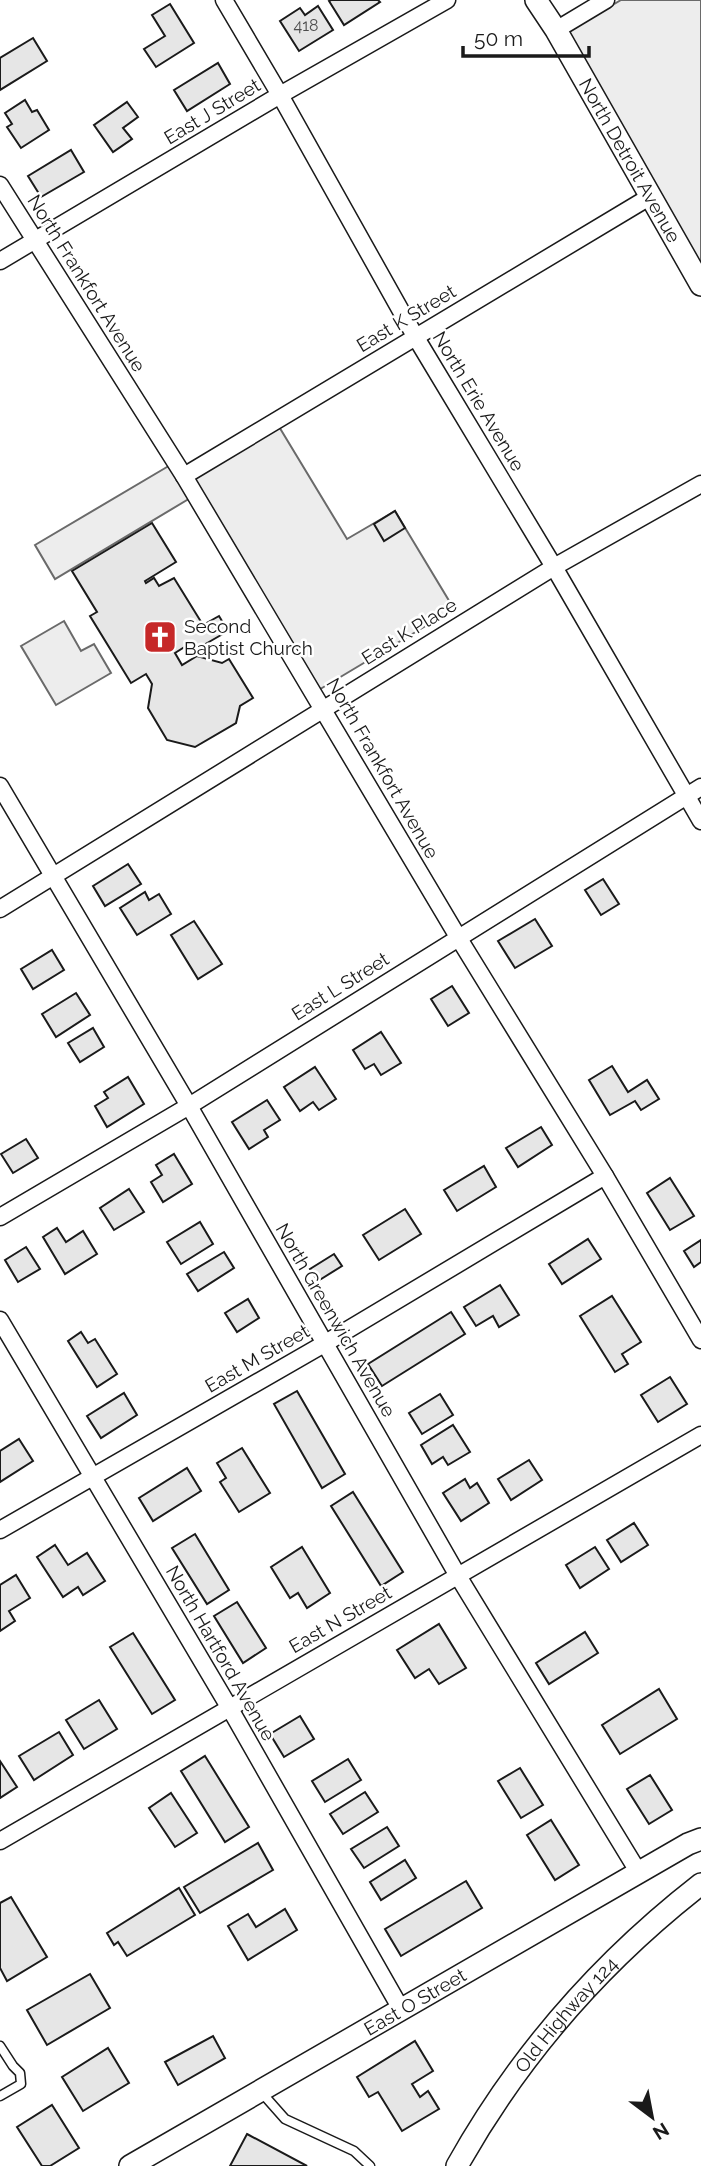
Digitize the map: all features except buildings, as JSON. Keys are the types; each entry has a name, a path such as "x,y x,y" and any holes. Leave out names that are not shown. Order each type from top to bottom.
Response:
{"street":[{"name":"North Erie Avenue","path":"224,0 415,336 554,567 701,821"},
{"name":"East J Street","path":"0,261 446,0"},
{"name":"North Detroit Avenue","path":"536,0 556,30 701,285"},
{"path":"556,30 606,0"},
{"name":"North Frankfort Avenue","path":"0,185 184,476 701,1340"},
{"name":"East K Street","path":"184,476 651,197"},
{"name":"East K Place","path":"0,909 554,567 701,484"},
{"name":"North Greenwich Avenue","path":"0,786 189,1106 458,1576 639,1873"},
{"name":"East L Street","path":"0,1217 189,1106 701,787"},
{"name":"East M Street","path":"0,1530 324,1344 605,1176"},
{"name":"North Hartford Avenue","path":"0,1320 229,1707 401,2009"},
{"name":"East N Street","path":"0,1841 701,1435"},
{"name":"East O Street","path":"130,2166 701,1839"},
{"name":"Old Highway 124","path":"457,2166 498,2099 562,2015 614,1959 701,1884"}],"lane":[{"path":"0,2046 20,2073 21,2084 0,2096"},
{"path":"260,2091 285,2119 354,2151 370,2166"}],"shaded area":[{"path":"621,0 701,0 701,264 564,34"},
{"path":"278,425 347,539 395,511 454,609 317,691 189,478"},
{"path":"172,464 192,497 55,579 35,545"},
{"path":"64,621 81,651 94,644 111,673 56,705 21,646"}],"place":[{"name":"Second Baptist Church","path":"160,637"}]}
